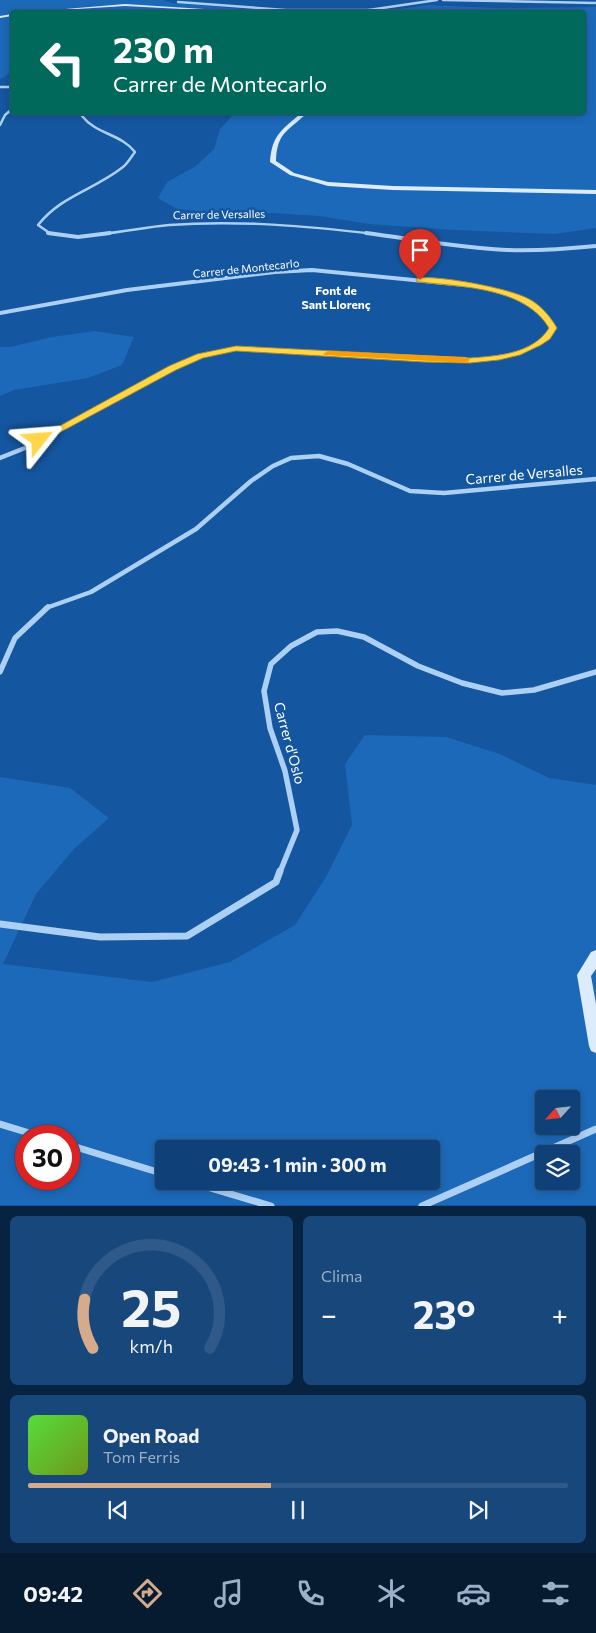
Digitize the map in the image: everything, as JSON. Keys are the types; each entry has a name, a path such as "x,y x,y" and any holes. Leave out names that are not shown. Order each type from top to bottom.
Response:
{"main road":[{"path":"58,10 125,5 204,10"},
{"path":"302,115 280,132 273,146 273,162 292,174 328,184 393,188 596,192"},
{"path":"596,957 584,975 596,1046"}],"street":[{"path":"334,10 352,8 370,10 437,0"},
{"path":"443,0 596,3"},
{"path":"178,2 280,10"},
{"path":"0,125 5,115 10,111"},
{"name":"Carrer de Versalles","path":"83,115 89,125 128,143 135,152 124,166 64,199 45,214 38,225 42,231 53,235 77,236 160,226 284,223 424,242 502,250 570,250 596,246"},
{"name":"Carrer de Montecarlo","path":"0,313 127,290 276,272 312,270 493,289 525,299 546,316 553,328 547,337 538,344 499,358 470,360 424,359 236,348 200,356 172,368 25,448 0,458"},
{"name":"Carrer de Versalles","path":"0,672 15,638 46,608 90,592 196,529 251,481 274,466 291,458 319,456 348,464 410,491 444,493 596,479"},
{"name":"Carrer d'Oslo","path":"0,924 100,937 187,936 276,882 297,830 285,771 270,728 264,691 271,664 291,646 317,632 336,631 364,637 418,666 462,683 502,693 534,690 596,672"},
{"path":"0,1124 15,1129"},
{"path":"422,1206 596,1129"},
{"path":"80,1148 155,1171"},
{"path":"218,1190 271,1206"}],"shaded area":[{"path":"0,0 163,0 172,3 255,10 10,10 10,72 0,79"},
{"path":"428,5 497,8 596,7 596,228 555,234 454,230 369,224 319,216 272,213 220,213 177,209 158,198 167,182 196,166 214,149 220,129 233,115 586,115 586,10 393,10"},
{"path":"95,331 134,337 122,365 88,378 14,390 0,396 0,347 10,347 52,337"},
{"path":"365,735 446,737 500,754 549,778 596,785 596,1205 0,1205 0,777 70,788 109,818 74,849 36,894 3,964 152,982 230,962 295,925 326,877 352,825 345,764"}],"slow traffic":[{"path":"328,354 466,360"}],"district":[{"name":"Font de Sant Llorenç","path":"336,297"}],"route":[{"path":"39,440 172,368 200,356 236,348 470,360 499,358 517,353 538,344 547,337 553,328 546,316 525,299 493,289 420,280"}]}
